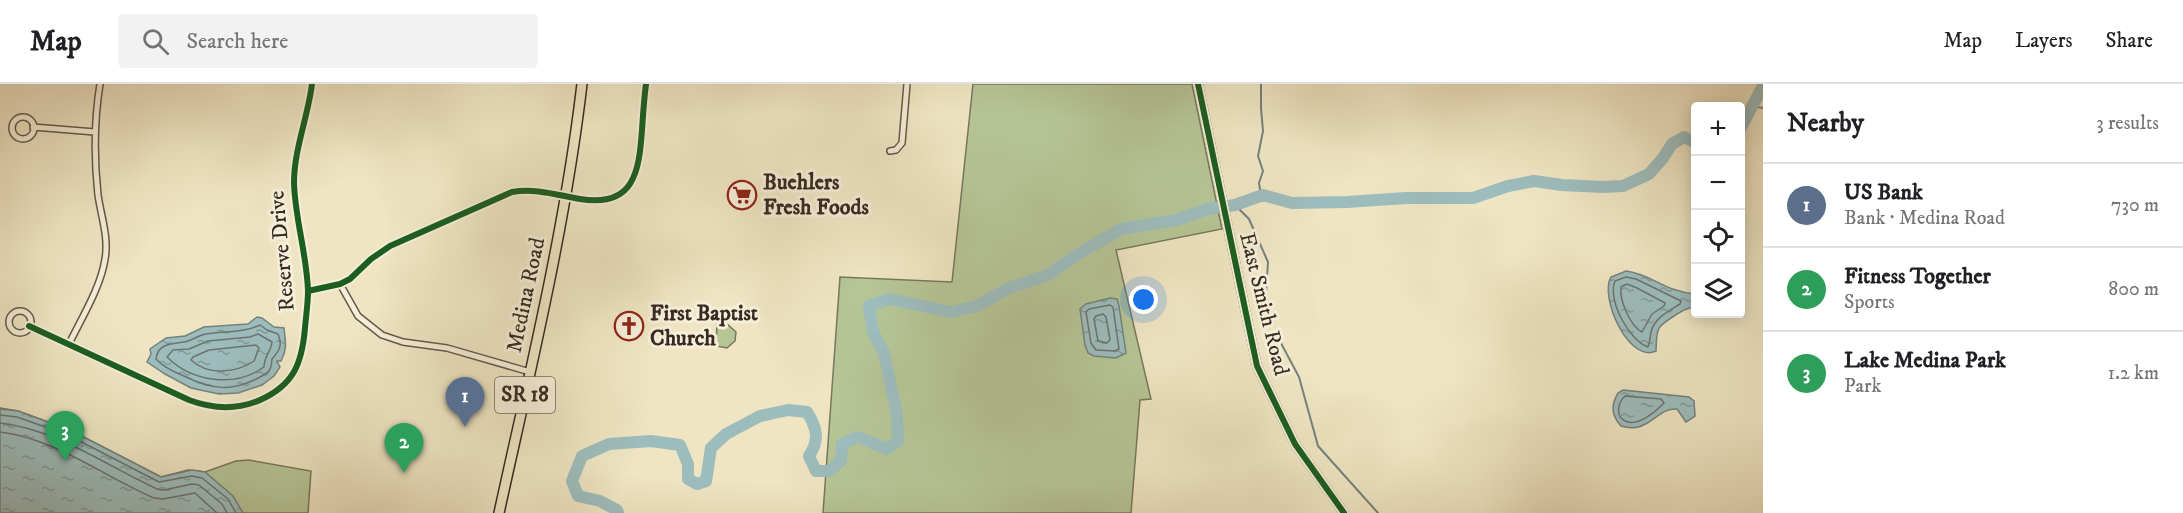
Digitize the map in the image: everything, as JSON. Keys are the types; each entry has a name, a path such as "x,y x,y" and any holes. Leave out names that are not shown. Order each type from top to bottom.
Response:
{"highway":[{"name":"Medina Road","path":"499,513 566,197 582,84"}],"street":[{"path":"69,344 101,276 106,256 97,179 95,132 100,84"},
{"name":"Reserve Drive","path":"29,326 199,404 220,408 243,406 276,391 297,368 303,349 308,291 294,176 312,84"},
{"path":"308,291 340,284 350,279 371,259 390,246 503,195 532,190 593,200 618,195 631,182 639,165 646,84"},
{"path":"890,151 896,150 902,143 907,84"},
{"name":"East Smith Road","path":"1198,84 1257,366 1295,444 1344,513"},
{"path":"22,117 31,121 33,127 32,134 26,138 16,136 12,129 16,120 22,117"},
{"path":"33,127 95,132"},
{"path":"340,284 358,316 382,335 403,342 447,348 530,372"},
{"name":"Reserve Drive","path":"19,311 26,312 30,318 29,326 23,332 16,331 11,327 11,316 19,311"}],"green space":[{"path":"973,84 1192,84 1222,229 1116,250 1151,399 1140,400 1131,513 823,513 840,277 952,282"},
{"path":"717,322 726,323 736,332 735,341 727,348 716,346"},
{"path":"0,408 18,411 70,430 161,477 188,470 205,472 236,461 249,460 311,471 308,513 0,513"}],"water":[{"path":"1626,271 1691,294 1691,308 1668,320 1658,330 1656,351 1646,352 1636,348 1619,326 1609,299 1608,286 1611,277"},
{"path":"1110,298 1117,299 1126,353 1116,358 1094,356 1088,353 1080,309 1086,304"},
{"path":"257,317 274,327 284,328 285,340 283,356 281,361 277,361 280,367 274,376 262,385 238,393 219,394 191,388 147,362 151,354 150,349 166,338 185,336 204,327 248,324"},
{"path":"1623,390 1689,397 1694,401 1695,416 1686,422 1677,409 1664,412 1639,427 1621,426 1615,418 1613,406 1618,393"},
{"path":"0,409 18,411 70,430 161,477 192,470 205,472 233,496 243,513 0,513"}],"waterway":[{"path":"1261,84 1263,131 1258,156 1263,171 1259,183 1261,196"},
{"path":"1745,120 1763,86"},
{"path":"1752,106 1763,108"},
{"path":"618,513 617,510 600,501 578,496 572,481 582,456 609,444 651,441 680,445 688,464 688,479 697,484 706,481 711,448 726,434 760,416 788,410 807,412 813,423 816,439 809,456 816,471 829,471 841,461 842,444 858,437 887,449 898,441 897,414 884,353 873,332 869,306 889,299 951,312 977,306 1009,288 1048,275 1121,229 1177,220 1207,209 1235,205 1263,195 1292,203 1347,202 1406,198 1473,198 1508,186 1534,181 1562,185 1623,186 1649,174 1672,144 1684,137 1691,140"},
{"path":"1235,205 1249,219 1268,262 1266,293 1274,320"},
{"path":"1277,330 1282,345 1299,377 1318,446 1378,513"}],"cycle path":[{"path":"29,326 189,400 207,405 225,407 243,405 260,400 281,387 294,372 301,352 305,328 307,278 294,183 296,158 312,84"},
{"path":"308,291 340,284 350,279 371,259 390,246 512,192 538,191 598,200 612,198 623,192 630,184 639,160 646,84"},
{"path":"1198,84 1257,366 1295,444 1344,513"}],"place":[{"name":"Buehlers Fresh Foods","path":"742,195"},
{"name":"First Baptist Church","path":"629,326"},
{"name":"US Bank","path":"465,427"},
{"name":"Lake Medina Park","path":"65,461"},
{"name":"Fitness Together","path":"404,473"}]}
